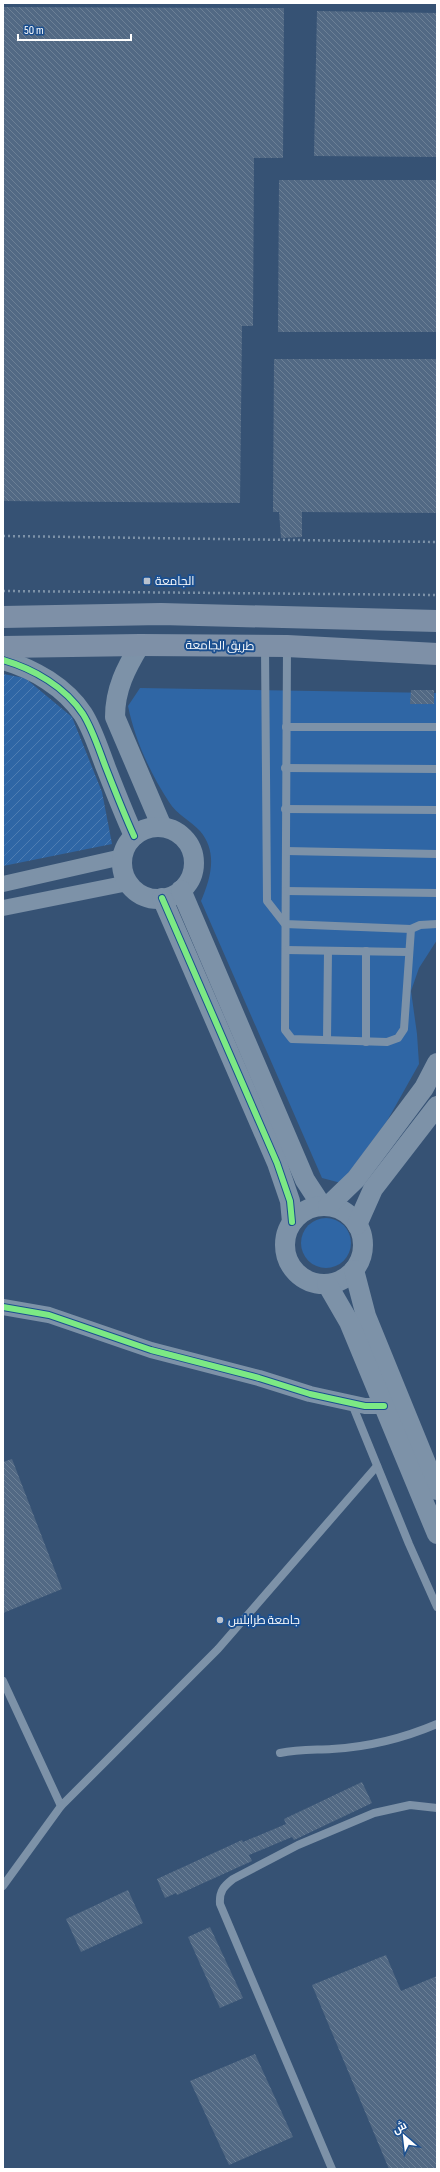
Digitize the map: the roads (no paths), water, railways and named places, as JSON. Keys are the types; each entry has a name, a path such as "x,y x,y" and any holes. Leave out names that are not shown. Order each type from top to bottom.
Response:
{"highway":[{"path":"3,617 161,614 437,621"},
{"name":"طريق الجامعة","path":"3,647 140,645 287,646 437,654"}],"street":[{"path":"140,645 121,680 116,700 115,717 162,827"},
{"path":"3,660 19,665 53,684 82,714 95,740 134,836"},
{"path":"162,827 181,835 188,843 193,852 192,873 188,883 181,890 162,898 143,896 128,883 123,871 122,857 128,842 134,836 147,828 162,827"},
{"path":"3,884 122,857"},
{"path":"3,908 128,883"},
{"path":"181,890 305,1180 325,1206"},
{"path":"162,898 277,1163 290,1201 292,1222"},
{"path":"325,1206 356,1180 424,1088 437,1063"},
{"path":"357,1225 373,1189 437,1106"},
{"path":"325,1206 345,1212 357,1225 361,1232 363,1248 354,1270 342,1280 327,1284 305,1280 296,1273 289,1264 285,1254 284,1242 292,1222 300,1213 311,1208 325,1206"},
{"path":"354,1270 366,1316 437,1490"},
{"path":"327,1284 349,1322 437,1534"},
{"path":"3,1307 49,1315 151,1350 259,1378 310,1394 352,1403 384,1406"}],"lane":[{"path":"265,646 267,901 286,924 411,929 420,925 437,924"},
{"path":"287,646 285,768 285,1030 292,1039 387,1042 398,1038 404,1029 408,952 411,929"},
{"path":"286,727 437,727"},
{"path":"285,768 437,769"},
{"path":"285,809 437,810"},
{"path":"286,851 437,854"},
{"path":"286,891 437,893"},
{"path":"286,950 408,952"},
{"path":"327,1040 328,951"},
{"path":"366,951 366,1042"},
{"path":"352,1403 409,1544 437,1608"},
{"path":"3,1886 61,1806 218,1649 378,1466"},
{"path":"3,1681 61,1806"},
{"path":"280,1753 298,1749 332,1749 370,1744 401,1737 437,1724"},
{"path":"332,2169 298,2084 220,1904 219,1894 225,1886 234,1879 298,1845 354,1821 398,1807 410,1805 437,1808"}],"place":[{"name":"الجامعة","path":"147,581"},
{"name":"جامعة طرابلس","path":"220,1620"}]}
